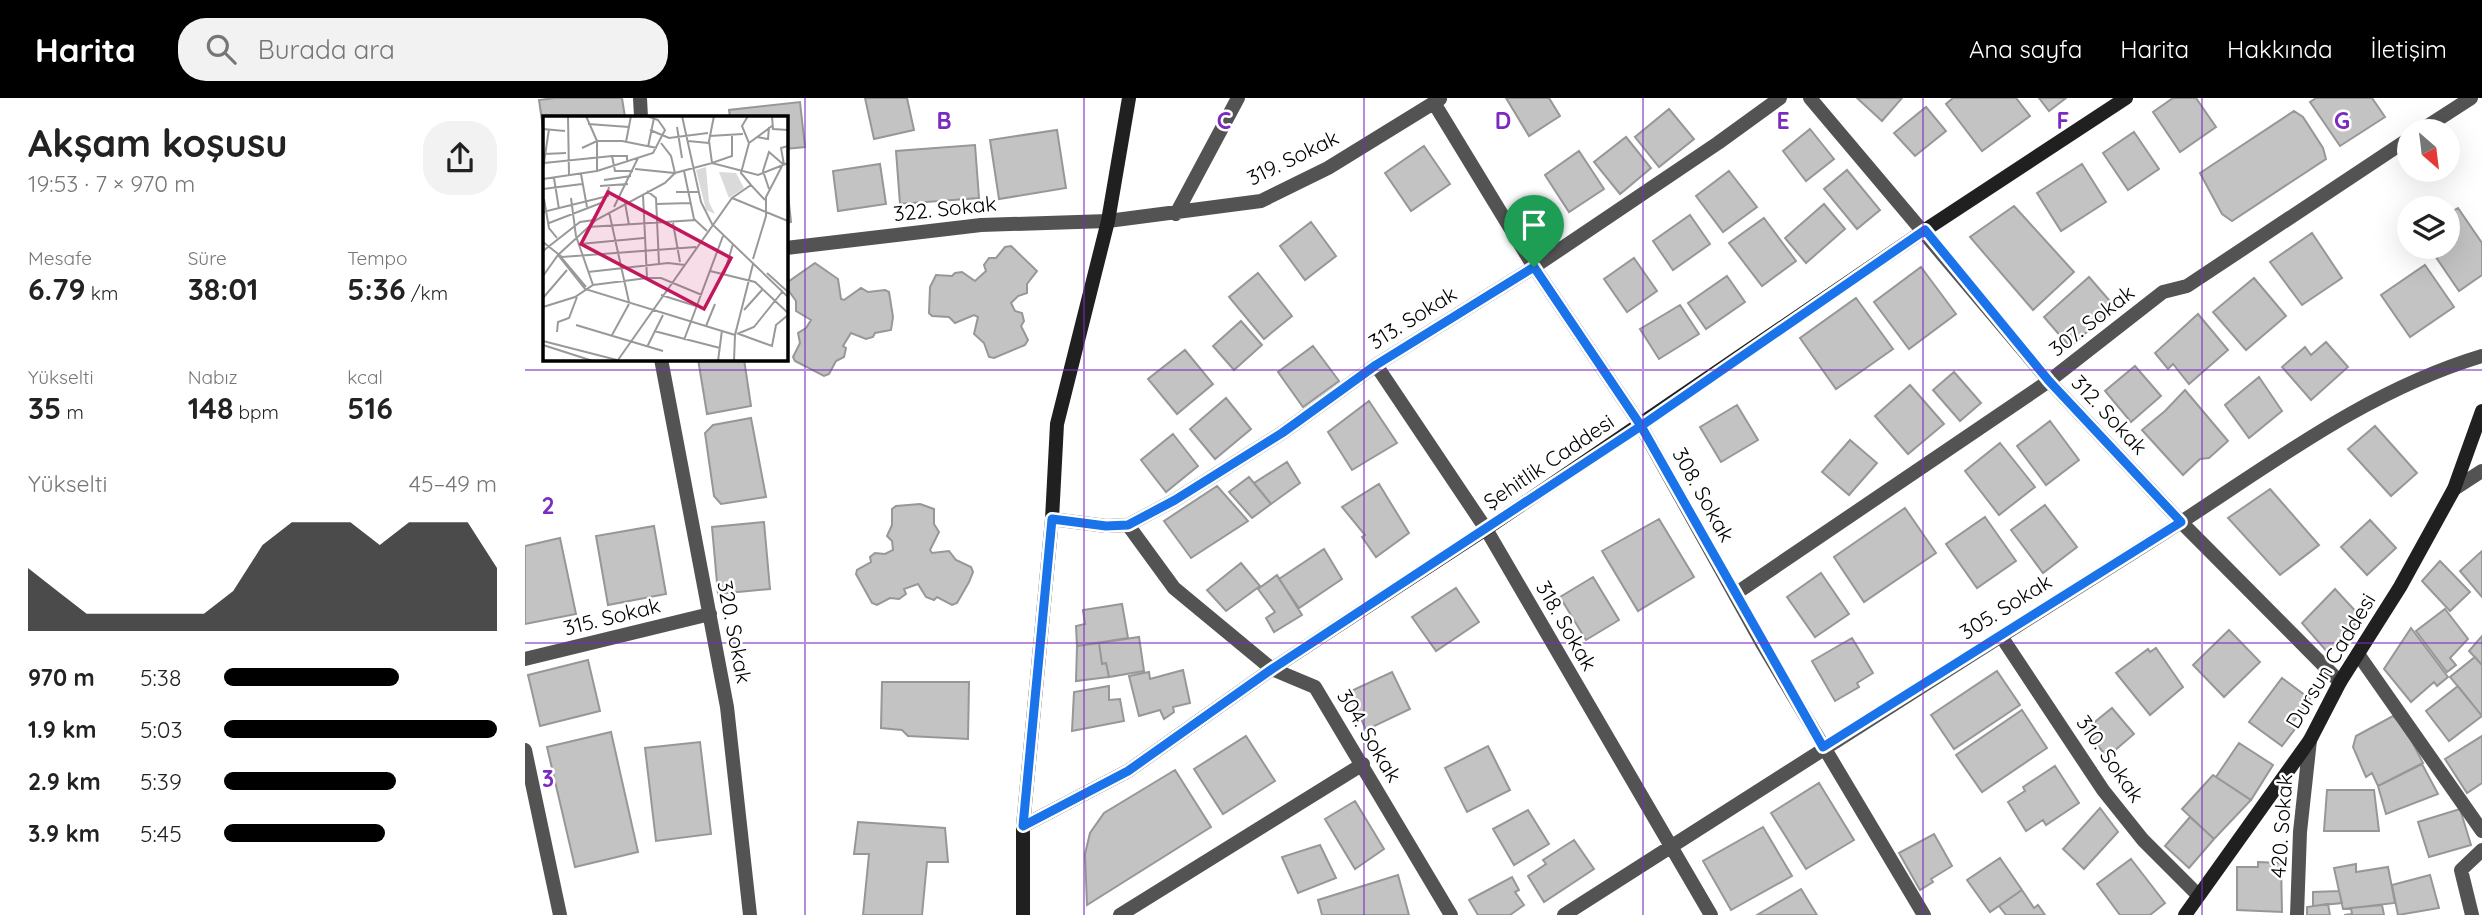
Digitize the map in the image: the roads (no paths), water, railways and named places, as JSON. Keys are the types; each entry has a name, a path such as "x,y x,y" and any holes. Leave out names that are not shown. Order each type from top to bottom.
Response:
{"street":[{"path":"640,98 641,116"},
{"path":"1023,915 1023,826 1052,519 1057,424 1108,222 1129,98"},
{"path":"1176,214 1238,98"},
{"name":"313. Sokak","path":"1052,519 1106,526 1128,525 1175,500 1282,433 1376,365 1534,267 1780,98"},
{"name":"312. Sokak","path":"1810,98 1925,230 2049,381 2181,522 2340,682"},
{"name":"Şehitlik Caddesi","path":"1023,826 1128,771 1272,669 1641,426 1925,230 2126,98"},
{"path":"2439,119 2471,98"},
{"name":"319. Sokak","path":"1108,222 1261,201 1328,168 1437,101"},
{"name":"308. Sokak","path":"1437,101 1534,267 1641,426 1823,747 1924,915"},
{"name":"307. Sokak","path":"1735,594 2049,381 2163,292 2187,286 2397,147"},
{"name":"322. Sokak","path":"787,248 981,225 1108,222"},
{"name":"305. Sokak","path":"1564,915 1823,747 2181,522 2316,432 2432,371 2482,356"},
{"name":"320. Sokak","path":"661,360 727,707 750,915"},
{"name":"318. Sokak","path":"1376,365 1486,529 1711,915"},
{"name":"Dursun Caddesi","path":"2185,915 2310,740 2340,682 2454,489 2482,411"},
{"path":"2454,489 2482,471"},
{"name":"304. Sokak","path":"1128,525 1174,588 1272,669 1315,687 1451,915"},
{"name":"315. Sokak","path":"525,659 710,614"},
{"name":"310. Sokak","path":"2001,636 2103,790 2143,840 2198,895"},
{"path":"2358,654 2482,831"},
{"name":"420. Sokak","path":"2297,915 2300,832 2310,740"},
{"path":"525,750 560,915"},
{"path":"1120,915 1363,764"},
{"path":"2472,915 2461,870 2482,850"}]}
